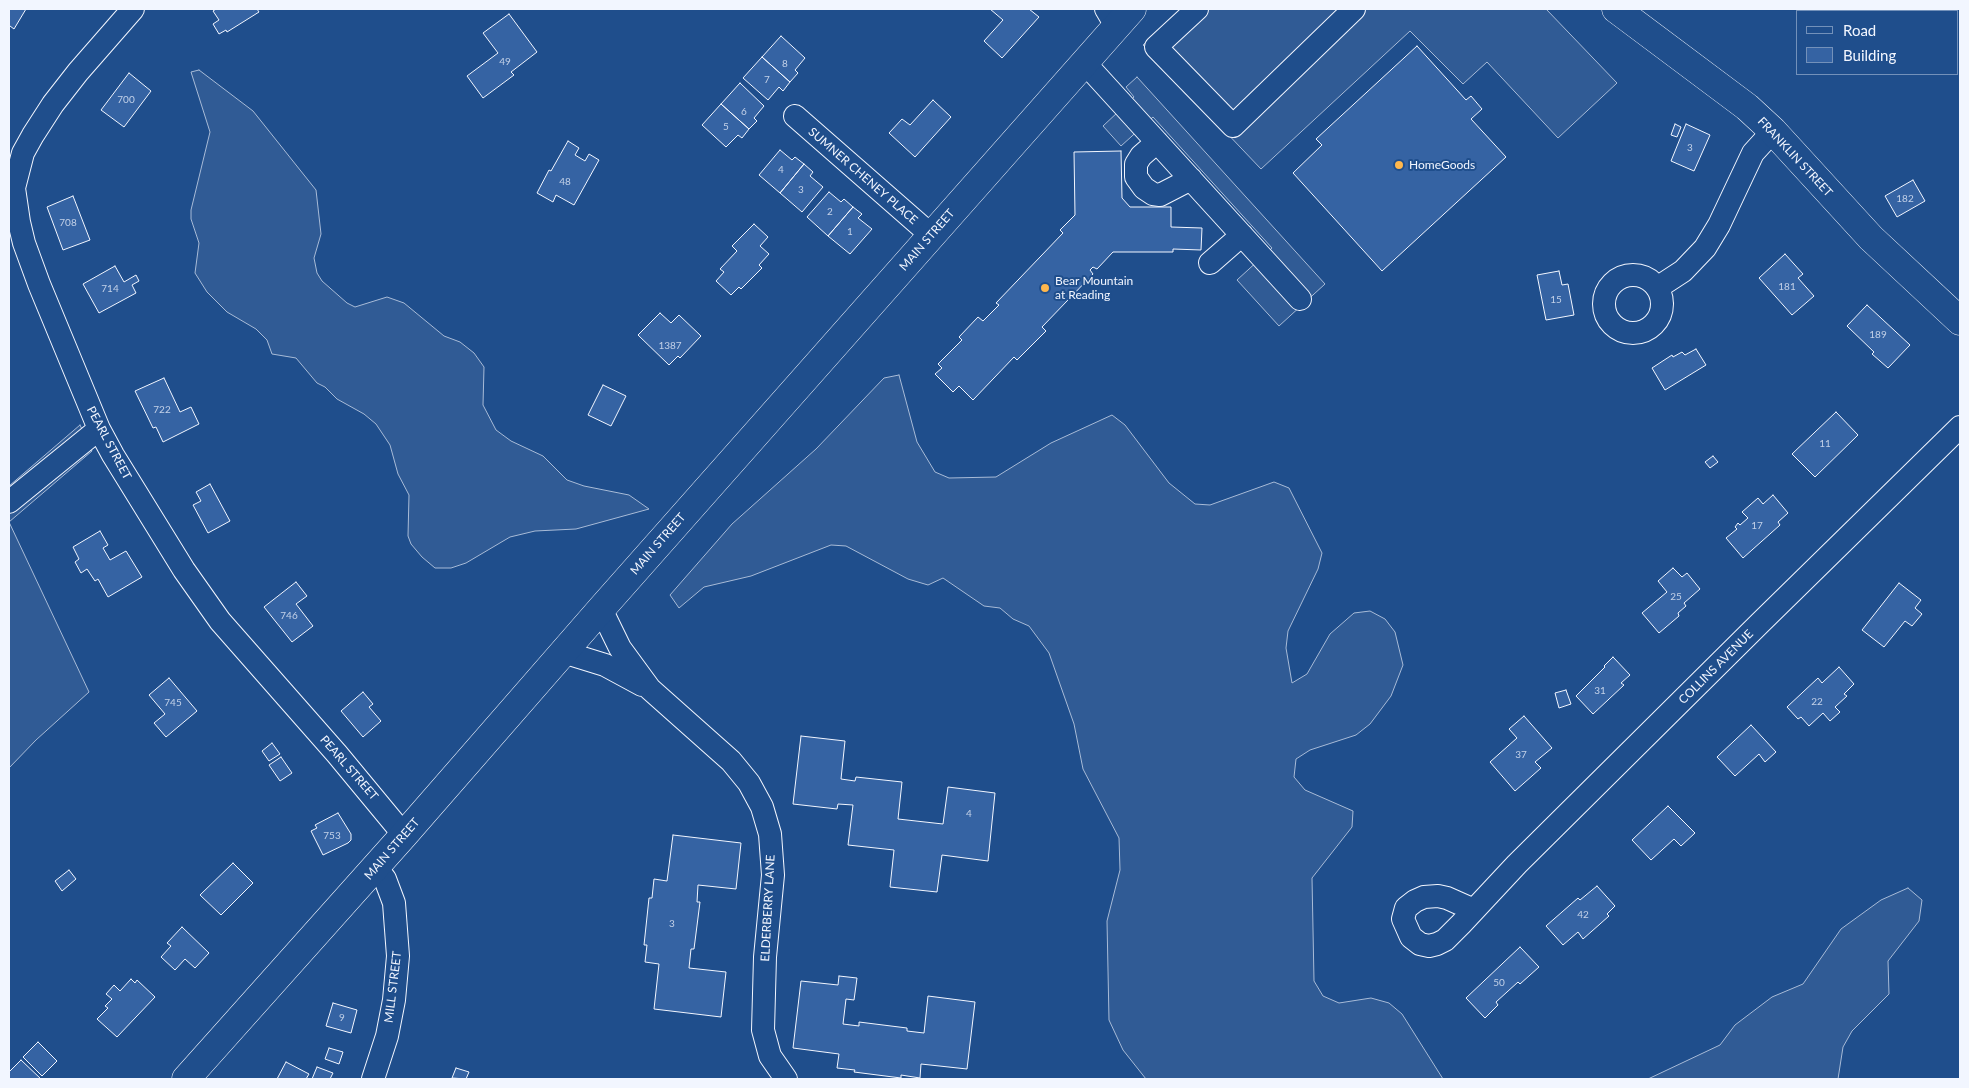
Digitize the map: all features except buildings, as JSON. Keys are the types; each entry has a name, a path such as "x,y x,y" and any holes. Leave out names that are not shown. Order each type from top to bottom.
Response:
{"main road":[{"name":"FRANKLIN STREET","path":"1616,9 1725,90 1773,131 1871,238 1960,321"},
{"name":"MAIN STREET","path":"186,1079 376,867 1084,62 1118,14"}],"street":[{"name":"PEARL STREET","path":"133,9 105,39 53,104 23,153 15,182 14,195 24,243 38,284 99,429 173,553 220,620 337,754 404,835"},
{"path":"1197,9 1156,47 1233,126 1354,9"},
{"path":"1084,62 1300,300"},
{"name":"SUMNER CHENEY PLACE","path":"795,116 931,235"},
{"path":"1657,288 1683,271 1705,248 1719,225 1753,153 1773,131"},
{"path":"1157,142 1136,164 1136,176 1144,188 1153,194 1160,195 1191,179"},
{"path":"1210,263 1242,235"},
{"name":"COLLINS AVENUE","path":"1474,910 1752,631 1960,427"},
{"path":"9,502 99,429"},
{"name":"ELDERBERRY LANE","path":"601,609 620,648 650,689 738,768 754,791 765,816 771,843 773,875 765,957 763,1030 770,1056 786,1079"},
{"name":"ELDERBERRY LANE","path":"564,652 605,665 650,689"},
{"name":"MILL STREET","path":"373,1079 387,1036 394,1000 398,956 394,903 385,879 376,867"}],"shaded area":[{"path":"1182,9 1546,9 1617,83 1558,138 1487,62 1463,84 1410,31 1261,169 1143,45"},
{"path":"199,70 253,111 316,190 321,234 314,258 317,273 322,281 347,303 355,307 387,297 404,303 444,336 460,342 474,353 484,367 483,405 496,430 511,441 543,456 567,480 584,486 629,495 649,509 576,529 535,531 510,537 466,563 451,568 435,568 422,557 411,544 408,536 409,495 398,474 390,445 376,424 364,414 337,399 325,387 317,383 296,358 272,354 267,340 256,329 227,312 207,292 195,273 199,243 191,219 191,210 210,132 191,72"},
{"path":"1137,77 1325,284 1279,326 1237,280 1272,248 1153,117 1121,146 1103,126 1134,97 1126,87"},
{"path":"899,375 917,442 935,472 949,478 996,477 1051,443 1112,415 1125,425 1169,483 1195,504 1210,505 1274,482 1289,488 1322,553 1318,569 1288,631 1286,648 1292,683 1307,674 1330,634 1354,613 1370,611 1385,619 1395,632 1403,665 1391,696 1370,724 1356,735 1310,750 1296,759 1294,777 1305,790 1353,811 1352,827 1312,878 1314,981 1323,996 1339,1003 1371,998 1389,1003 1402,1014 1443,1079 1146,1079 1123,1050 1109,1020 1107,921 1120,870 1119,838 1083,769 1074,724 1049,653 1029,626 1013,619 1000,608 984,606 943,578 928,585 908,579 846,546 831,545 751,576 704,587 679,608 670,595 732,524 816,449 884,378"},
{"path":"80,425 92,451 9,522 9,486"},
{"path":"9,522 89,692 36,740 9,768"},
{"path":"1908,888 1922,900 1919,921 1888,961 1889,994 1852,1031 1843,1047 1838,1079 1648,1079 1720,1045 1735,1025 1772,997 1803,984 1841,929 1881,900"}],"place":[{"name":"HomeGoods","path":"1399,165"},
{"name":"Bear Mountain at Reading","path":"1045,288"}]}
